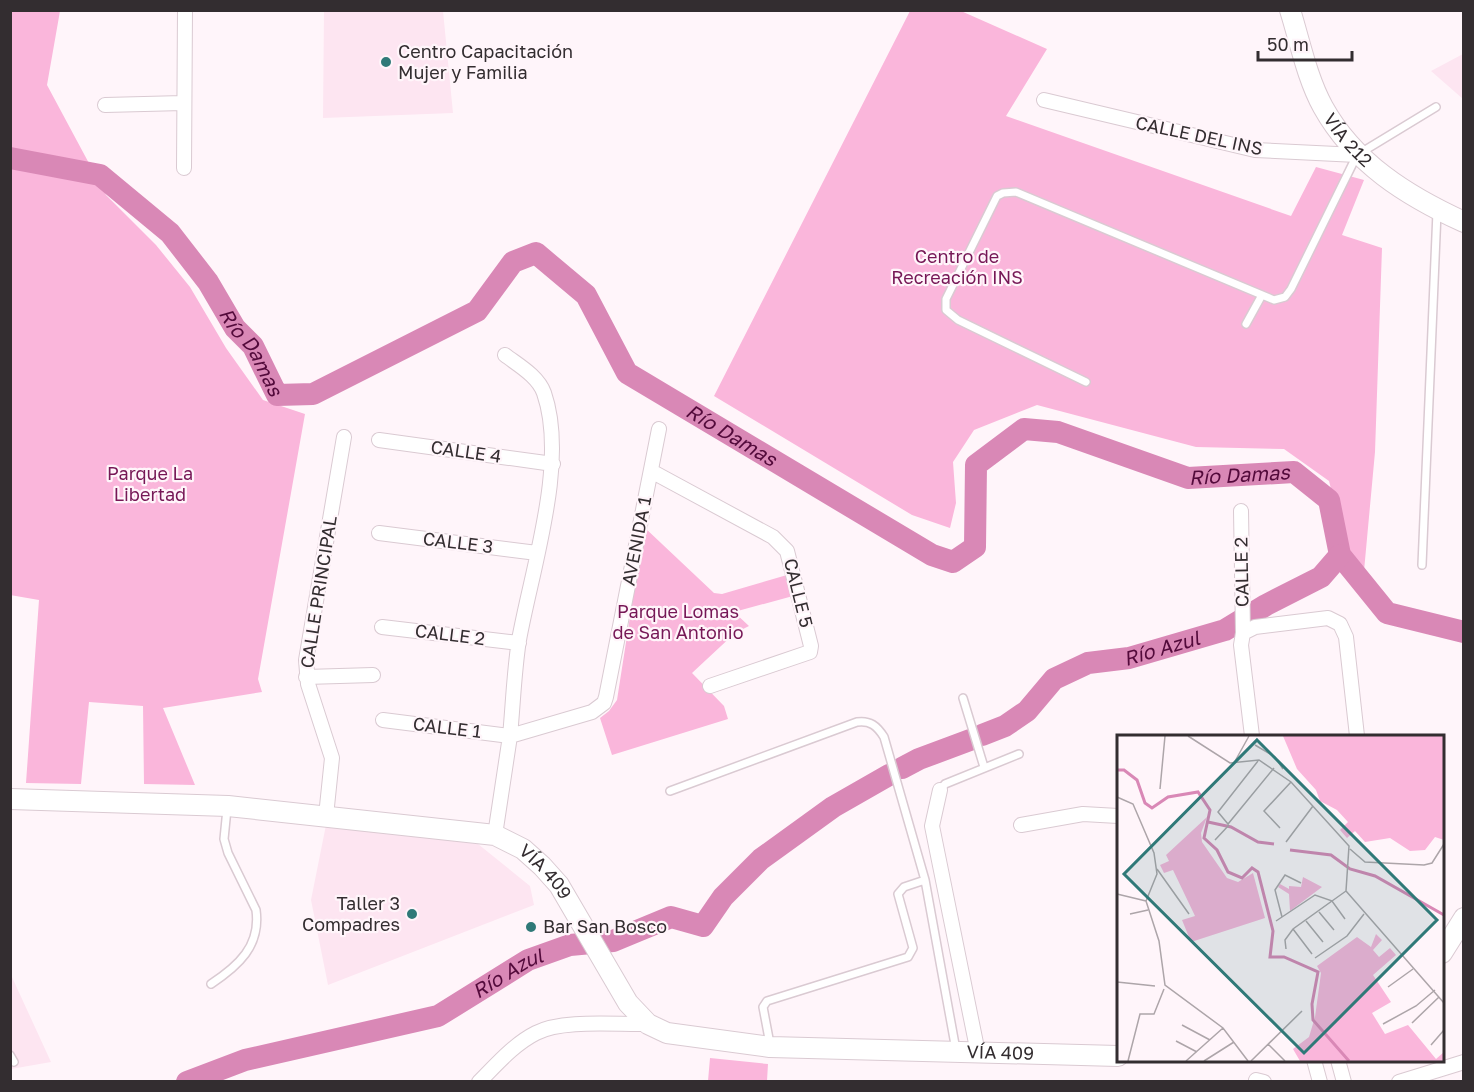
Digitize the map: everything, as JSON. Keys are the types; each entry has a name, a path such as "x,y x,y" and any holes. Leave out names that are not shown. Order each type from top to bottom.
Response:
{"street":[{"path":"184,168 185,10"},
{"name":"VÍA 212","path":"1290,10 1322,105 1357,155 1386,178 1437,210 1464,222"},
{"path":"105,105 118,99 183,103"},
{"name":"CALLE DEL INS","path":"1044,100 1255,150 1357,155"},
{"path":"495,835 510,736 519,643 553,464 553,426 543,390 531,374 505,355"},
{"name":"AVENIDA 1","path":"510,736 592,712 604,703 659,429"},
{"name":"CALLE PRINCIPAL","path":"326,816 332,758 306,676 306,660 344,437"},
{"name":"CALLE 4","path":"379,440 553,464"},
{"name":"CALLE 5","path":"651,471 773,537 787,551 811,646 810,652 710,686"},
{"name":"CALLE 2","path":"1241,512 1243,630 1240,645 1252,735"},
{"name":"CALLE 3","path":"379,533 537,553"},
{"path":"1243,630 1328,618 1340,624 1346,637 1356,735"},
{"name":"CALLE 2","path":"382,627 519,643"},
{"path":"306,676 373,675"},
{"name":"CALLE 1","path":"383,720 510,736"},
{"path":"940,790 932,826 978,1053"},
{"name":"VÍA 409","path":"10,799 228,806 495,835 523,849 559,885 628,1003 648,1024 679,1037 770,1047 1117,1056"},
{"path":"1021,825 1083,814 1117,816"},
{"path":"1444,952 1464,918"},
{"path":"478,1082 514,1048 536,1033 554,1026 648,1024"},
{"path":"1315,1062 1320,1082"},
{"path":"1339,1062 1344,1082"},
{"path":"1399,1082 1464,1062"}],"lane":[{"path":"1086,381 958,320 946,310 946,299 997,196 1016,192 1262,295 1279,299 1291,289 1357,155 1436,107"},
{"path":"1422,565 1437,210"},
{"path":"1246,324 1262,295"},
{"path":"963,698 984,767"},
{"path":"670,791 866,721 878,728 884,737 925,880 956,1052"},
{"path":"940,790 945,784 1019,754"},
{"path":"211,984 243,959 251,946 257,919 256,910 228,853 225,839 228,806"},
{"path":"770,1047 763,1007 767,1001 908,957 913,948 898,894 903,887 925,880"}],"shaded area":[{"name":"Centro Capacitación Mujer y Familia","path":"324,11 443,11 453,113 323,118"},
{"path":"1463,54 1463,99 1431,71"},
{"path":"326,825 478,844 530,886 534,905 328,985 311,900"},
{"path":"11,975 51,1062 11,1069"}],"green space":[{"name":"Parque La Libertad","path":"10,11 60,11 47,85 106,195 156,245 190,287 226,348 263,400 305,414 258,679 262,692 163,708 195,785 144,784 143,706 89,702 81,784 26,783 39,600 10,595"},
{"name":"Centro de Recreación INS","path":"910,11 961,11 1047,49 1006,116 1291,216 1316,167 1364,180 1342,235 1382,248 1375,452 1364,571 1347,551 1329,481 1284,449 1196,447 1037,405 974,430 953,462 956,503 950,528 912,515 714,396"},
{"name":"Parque Lomas de San Antonio","path":"644,527 714,593 722,594 787,575 793,596 734,612 749,626 735,633 692,673 724,706 728,719 612,755 600,718 617,700"},
{"path":"710,1058 768,1064 767,1081 708,1081"}],"waterway":[{"name":"Río Damas","path":"10,158 100,175 170,233 208,282 235,328 253,346 277,395 313,394 477,311 513,262 536,253 586,295 627,373 932,555 953,562 975,547 976,465 1024,429 1058,432 1188,478 1294,472 1329,500 1340,555 1387,613 1464,632"},
{"name":"Río Azul","path":"982,735 1005,726 1027,711 1054,679 1088,663 1129,658 1225,630 1266,605 1321,577 1340,555"},
{"name":"Río Azul","path":"902,768 919,759 970,740"},
{"name":"Río Azul","path":"187,1082 245,1060 438,1016 528,960 570,945 613,941 671,917 703,926 723,897 761,859 833,807 889,775"}],"place":[{"name":"Centro Capacitación Mujer y Familia","path":"386,62"},
{"name":"Taller 3 Compadres","path":"412,914"},
{"name":"Bar San Bosco","path":"531,927"}]}
